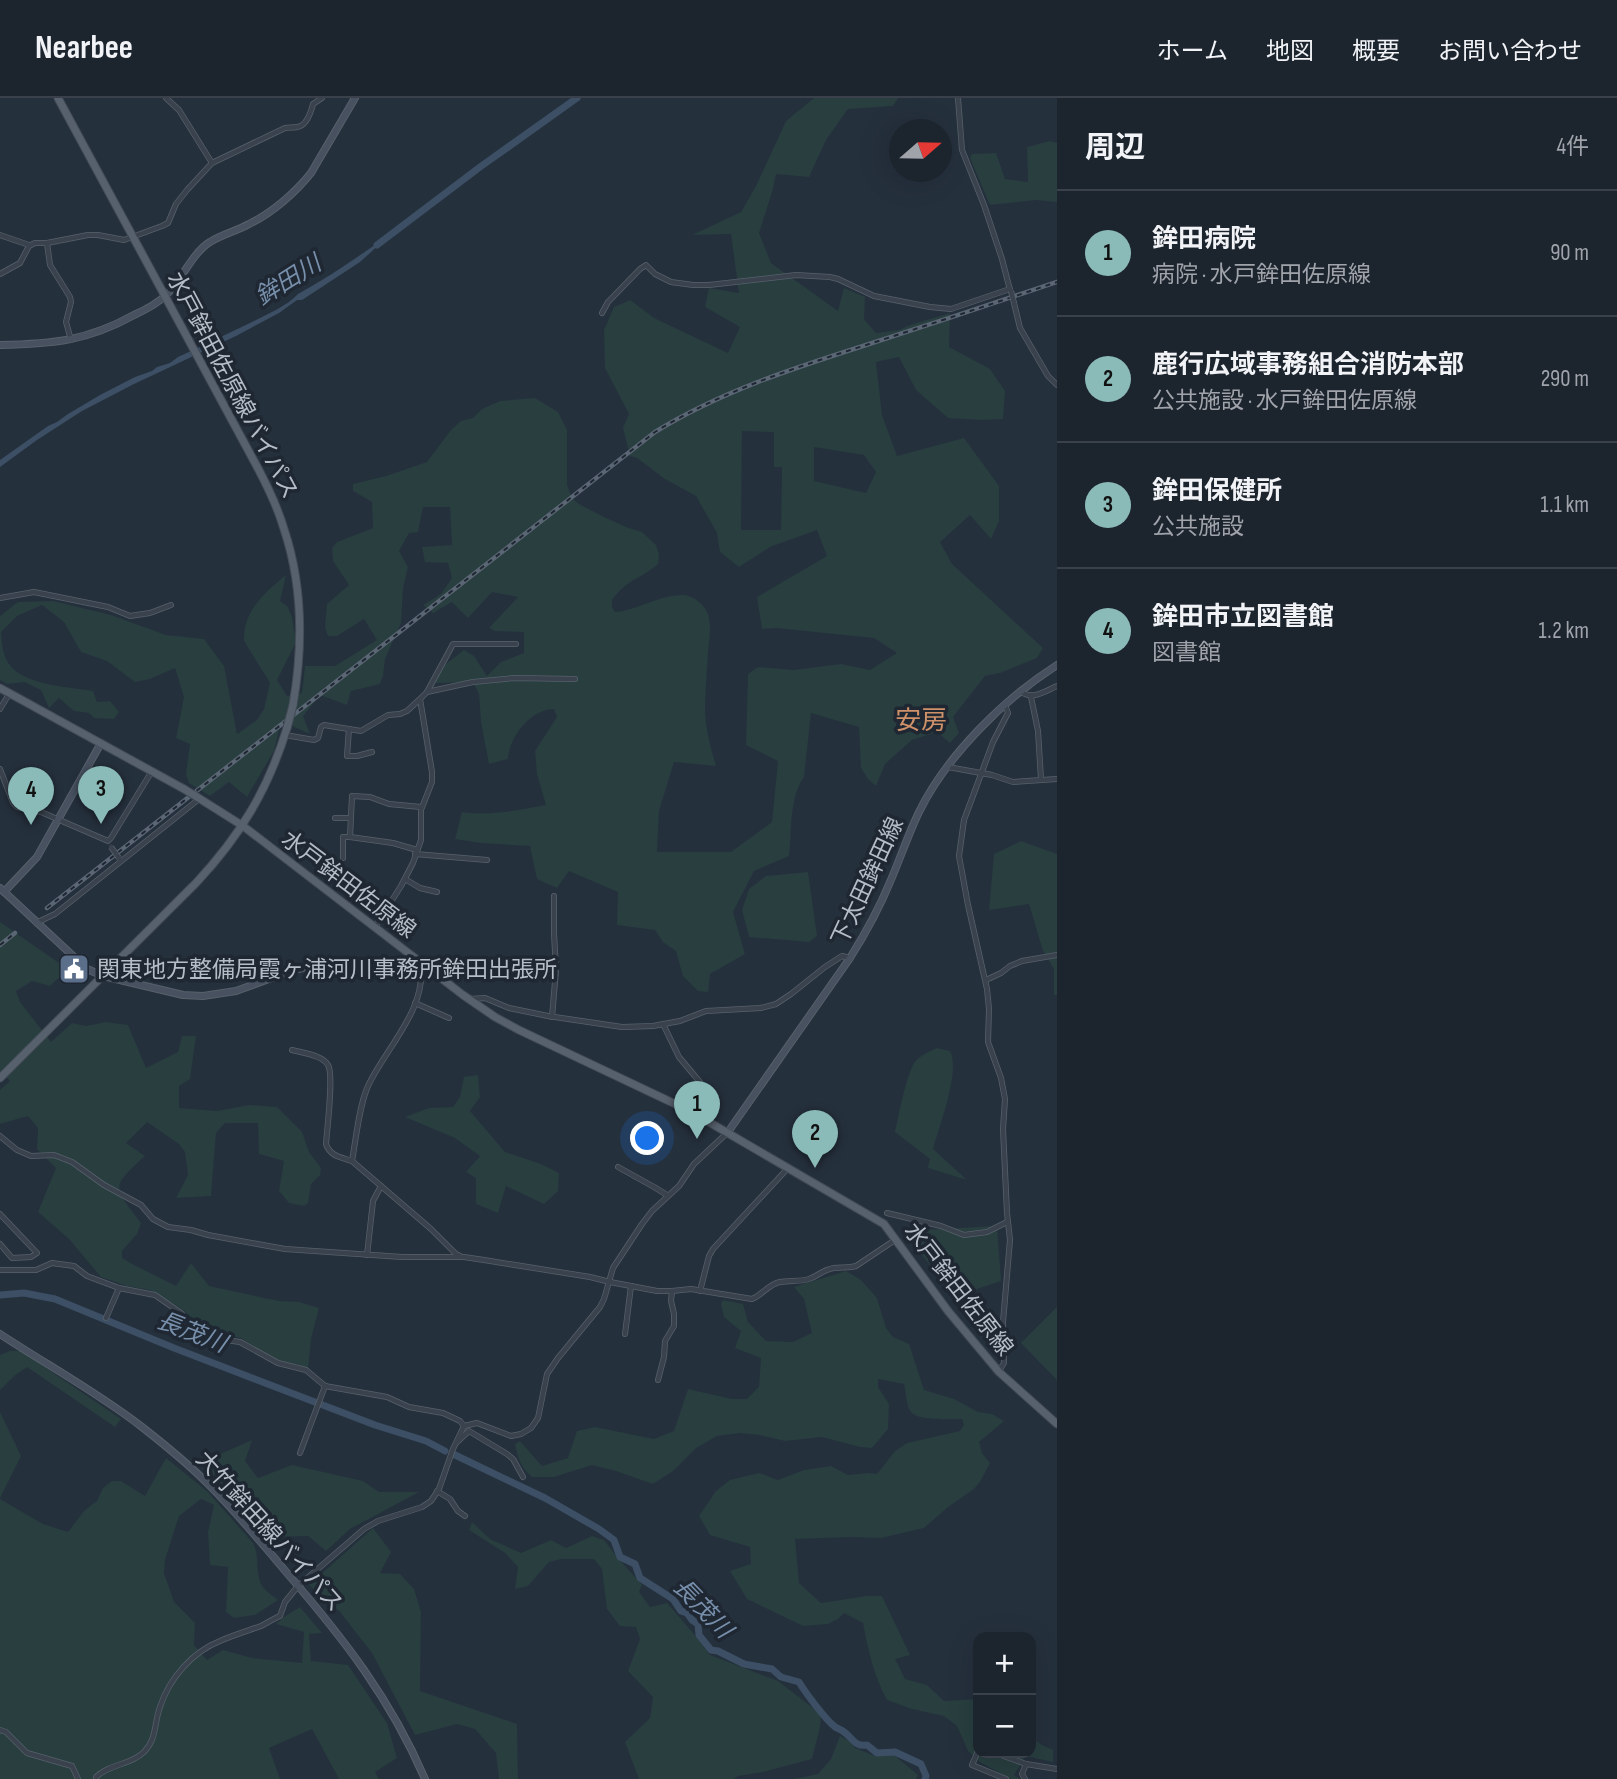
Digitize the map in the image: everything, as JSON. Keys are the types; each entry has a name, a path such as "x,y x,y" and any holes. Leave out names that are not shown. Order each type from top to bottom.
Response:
{"main road":[{"name":"水戸鉾田佐原線バイパス","path":"0,1079 202,876 222,855 243,826 262,793 286,732 293,705 300,643 297,592 290,550 270,492 58,98"},
{"path":"0,345 71,340 127,319 165,296 210,242 258,220 305,181 355,98"},
{"name":"下太田鉾田線","path":"728,1132 850,958 890,884 919,811 947,766 962,747 1020,691 1057,665"},
{"name":"水戸鉾田佐原線","path":"0,688 184,789 243,826 495,1017 690,1111 884,1224 948,1311 999,1372 1057,1424"},
{"path":"101,743 32,863 2,890 88,970 183,995 203,996 236,990 307,967 420,962"},
{"name":"大竹鉾田線バイパス","path":"0,1334 98,1395 144,1428 211,1486 344,1641 399,1725 425,1779"}],"street":[{"path":"166,98 179,110 212,163"},
{"path":"0,274 20,263 29,246 35,243 88,235 124,240 168,223 176,204 212,163 285,128 299,127 311,113 313,104 322,98"},
{"path":"958,98 962,150 987,216 1020,328 1048,376 1057,385"},
{"path":"0,235 29,246"},
{"path":"47,243 50,265 70,297 66,322 71,340"},
{"path":"602,313 608,302 646,265 655,274 671,282 692,285 716,285 796,275 830,277 874,296 951,309 1010,290"},
{"path":"0,598 34,593 108,607 130,616 150,613 171,605"},
{"path":"286,732 314,740 318,738 324,725 361,731 388,715 400,715 420,699 427,692 453,645 516,644"},
{"path":"427,692 472,682 514,678 575,679"},
{"path":"1020,691 1031,697 1057,686"},
{"path":"0,709 9,693"},
{"path":"1031,697 1038,731 1041,779"},
{"path":"375,927 405,879 421,840 421,807 432,782 432,772 420,699"},
{"path":"999,1372 1004,1363 1003,1322 1010,1240 1003,1129 1005,1098 988,1042 989,1004 986,980 959,856 964,820 980,773 1008,713 1005,705"},
{"path":"349,729 347,756 372,752"},
{"path":"947,766 1013,782 1057,779"},
{"path":"0,769 16,807 41,812 108,841 121,859"},
{"path":"108,841 152,771"},
{"path":"350,837 352,796 421,807"},
{"path":"36,923 55,914 198,798"},
{"path":"335,817 351,818"},
{"path":"343,858 343,837 350,837 393,843 416,852 487,860"},
{"path":"405,879 420,888 438,892"},
{"path":"552,1017 556,970 554,896"},
{"path":"986,980 1022,961 1057,955"},
{"path":"469,999 482,997 509,1009 637,1028 680,1021 706,1011 761,1008 791,994 842,956 850,958"},
{"path":"352,1161 368,1086 407,1022 415,1003 421,984 420,962"},
{"path":"415,1003 449,1018"},
{"path":"663,1024 679,1058 704,1087 690,1111"},
{"path":"292,1050 312,1055 330,1067 326,1144 328,1150 335,1156 352,1161 431,1228 456,1254 464,1257"},
{"path":"464,1426 477,1423 511,1436 531,1428 538,1419 547,1374 600,1307 619,1258 652,1211 679,1186 694,1164 728,1132"},
{"path":"0,1136 17,1150 31,1156 54,1155 72,1162 104,1185 141,1205 153,1219 168,1227 285,1250 464,1257 536,1267 657,1291 691,1289 752,1299 780,1282 809,1279 823,1270 856,1266 896,1240"},
{"path":"618,1167 667,1195"},
{"path":"700,1291 713,1249 788,1168"},
{"path":"367,1255 373,1201 381,1186"},
{"path":"887,1213 941,1226 964,1235 987,1233 1007,1222"},
{"path":"0,1214 37,1253 31,1257 12,1258 0,1244"},
{"path":"0,1270 36,1270 52,1263 74,1266 87,1276 119,1288 155,1295 181,1313 204,1335 240,1342 278,1363 306,1370 325,1386 387,1397 409,1407 443,1413 460,1421 464,1426"},
{"path":"625,1334 631,1286"},
{"path":"106,1318 119,1288"},
{"path":"658,1380 665,1341 674,1326 672,1291"},
{"path":"300,1453 325,1386"},
{"path":"96,1779 104,1770 143,1754 153,1740 160,1706 169,1685 190,1661 217,1642 280,1616 285,1602 298,1586 364,1529 431,1501 438,1491 464,1426"},
{"path":"456,1443 469,1431 513,1459 523,1478"},
{"path":"438,1491 450,1499 465,1516"},
{"path":"0,1730 6,1732 27,1753 72,1766 78,1779"},
{"path":"975,1758 972,1765 1006,1779"},
{"path":"1009,1758 1057,1769"},
{"path":"1025,1779 1022,1774 1026,1764"}],"green space":[{"path":"814,98 898,98 893,106 848,109 826,140 809,177 776,174 759,233 771,263 838,311 844,288 865,297 864,319 876,333 900,330 950,313 949,347 990,369 1005,391 1003,419 948,418 916,390 899,357 876,362 882,415 897,456 964,438 999,486 999,521 991,539 970,515 940,542 952,564 1043,648 1037,658 985,676 953,717 959,733 950,743 937,732 912,740 885,764 876,786 861,768 859,727 811,713 804,777 793,805 789,856 754,871 733,912 745,954 710,974 708,992 698,991 683,976 676,951 663,942 655,930 617,925 618,892 569,871 557,888 537,879 530,846 455,839 462,812 494,813 546,805 537,774 535,751 557,717 554,709 537,714 517,734 508,759 489,764 479,694 473,682 435,683 442,667 464,650 474,656 487,676 501,662 524,653 524,632 495,631 489,628 518,597 492,592 468,618 452,602 433,613 423,605 441,594 452,578 448,563 425,562 422,547 452,545 450,507 423,507 418,532 409,533 399,551 408,567 403,589 401,623 385,659 380,684 351,691 347,705 320,695 303,716 310,734 281,721 274,751 247,797 229,782 210,796 189,783 186,774 190,744 176,738 184,697 175,668 150,679 135,682 107,661 81,652 64,622 42,605 17,616 1,632 9,664 25,677 36,681 93,691 97,702 110,701 119,712 114,719 94,718 89,713 74,711 59,698 49,708 41,690 25,682 7,684 0,680 0,616 18,602 53,601 111,615 166,635 204,639 224,666 237,734 257,720 264,709 270,683 244,641 245,626 257,603 286,575 280,601 288,607 292,617 296,642 277,680 287,696 302,693 305,666 335,666 377,640 364,619 337,636 328,636 325,627 327,604 349,585 333,561 332,548 337,542 373,528 372,502 353,491 353,484 427,462 451,430 461,421 473,418 482,409 500,401 535,398 558,412 567,430 567,485 572,498 604,517 642,532 656,545 658,564 618,593 612,600 615,612 666,597 684,595 699,602 708,614 710,633 705,712 716,766 674,762 659,811 657,852 731,852 772,822 778,761 746,745 748,674 758,667 793,670 841,664 870,670 897,653 874,638 776,628 762,629 757,597 827,556 817,530 770,547 739,567 720,552 717,533 696,496 630,456 623,428 629,414 605,368 604,330 614,307 630,300 654,318 728,353 740,327 705,307 709,288 739,293 731,234 692,235 741,212 786,121","holes":["742,431 774,432 774,467 782,467 781,530 741,530","814,447 864,455 876,472 866,493 814,481"]},
{"path":"1050,141 1057,143 1057,202 1036,200 990,205 970,158 972,154 996,153 1005,179 1028,182 1027,147"},
{"path":"1021,841 1057,854 1057,995 1054,995 1054,969 1043,951 1029,904 989,910 994,854"},
{"path":"808,872 817,936 809,942 749,937 742,910 749,889 766,876"},
{"path":"0,922 59,963 63,974 50,986 32,981 16,991 20,1002 51,1042 72,1023 86,1026 106,1022 128,1025 146,1068 178,1052 182,1036 196,1036 190,1079 179,1086 179,1108 217,1111 249,1105 277,1107 302,1132 309,1152 321,1168 320,1175 311,1184 308,1203 304,1206 289,1203 279,1191 284,1161 259,1154 258,1123 225,1123 216,1133 211,1196 176,1198 188,1175 185,1152 179,1144 147,1122 126,1143 145,1156 126,1175 119,1188 141,1223 137,1234 122,1251 122,1258 176,1286 191,1263 209,1286 319,1308 311,1339 308,1369 297,1364 290,1365 261,1352 241,1338 205,1328 179,1307 150,1290 101,1277 69,1239 38,1212 56,1168 37,1149 38,1128 28,1116 0,1124 0,1090 10,1081 0,1071"},
{"path":"937,1048 950,1051 953,1071 948,1099 933,1149 967,1180 928,1168 930,1159 895,1132 913,1065 920,1057"},
{"path":"478,1075 480,1097 470,1111 505,1152 559,1173 558,1191 544,1204 506,1186 498,1213 476,1204 476,1178 466,1172 480,1156 455,1138 405,1117 429,1108 453,1107 460,1097 464,1077"},
{"path":"997,1226 1001,1281 956,1296 902,1231"},
{"path":"846,1271 861,1280 877,1298 886,1328 893,1337 909,1344 924,1390 954,1399 978,1412 992,1414 1004,1421 979,1442 982,1453 990,1463 980,1482 924,1528 881,1538 795,1539 799,1583 821,1603 882,1596 910,1655 895,1659 905,1679 927,1685 944,1701 973,1699 973,1756 968,1751 957,1726 944,1716 887,1700 872,1663 863,1623 844,1613 828,1624 803,1626 747,1599 730,1571 751,1564 750,1547 710,1535 699,1516 716,1491 730,1480 759,1473 778,1480 804,1470 831,1466 848,1475 877,1474 895,1451 907,1443 960,1431 964,1425 962,1419 935,1419 915,1415 908,1406 904,1384 878,1379 878,1387 889,1404 888,1429 872,1448 822,1437 785,1441 740,1433 717,1436 696,1448 673,1471 653,1484 592,1465 554,1477 532,1477 519,1458 515,1444 520,1441 542,1466 568,1458 577,1431 595,1427 654,1439 674,1431 688,1389 732,1399 747,1399 759,1387 761,1358 735,1348 741,1331 724,1317 721,1304 723,1300 743,1304 748,1322 766,1341 793,1342 812,1333 804,1299 794,1287"},
{"path":"1057,1307 1057,1380 1021,1343"},
{"path":"21,1351 121,1419 115,1427 27,1367 0,1390 0,1355"},
{"path":"0,1412 21,1456 0,1498"},
{"path":"252,1440 245,1461 258,1478 292,1465 363,1481 379,1492 419,1492 350,1529 326,1551 308,1536 269,1537 202,1462"},
{"path":"166,1458 208,1492 253,1543 261,1584 278,1600 255,1615 234,1618 226,1612 228,1567 210,1565 208,1532 214,1505 201,1499 179,1516 165,1560 164,1573 174,1602 195,1623 194,1645 207,1660 223,1650 252,1658 302,1663 304,1632 276,1624 300,1607 322,1633 309,1634 311,1661 348,1665 387,1723 397,1758 375,1772 379,1779 339,1779 312,1729 269,1748 280,1779 0,1779 0,1499 43,1524 68,1532 84,1511 97,1501 103,1488 112,1481 121,1481 145,1496"},
{"path":"472,1522 490,1539 521,1553 551,1540 566,1548 592,1536 604,1540 642,1585 639,1592 650,1607 667,1603 710,1655 778,1681 821,1714 812,1759 734,1779 639,1779 625,1742 650,1718 653,1697 628,1671 640,1639 636,1627 620,1626 607,1609 602,1569 594,1559 561,1559 549,1562 528,1586 515,1589 518,1567 505,1553 469,1530"},
{"path":"373,1528 391,1552 380,1573 400,1574 414,1589 421,1612 420,1691 517,1724 518,1779 499,1779 496,1753 475,1729 457,1724 415,1735 372,1653 340,1612 309,1585"},
{"path":"840,1736 855,1748 875,1756 894,1755 918,1775 916,1779 794,1779 818,1774 831,1759"},
{"path":"1036,1741 1053,1750 1053,1762 1035,1758"},
{"path":"976,1758 1025,1758 1014,1775 1020,1779 1011,1779"}],"water":[{"path":"391,234 360,262 302,300 297,300 236,336 82,411 0,467 0,460 68,414 135,377 170,363 288,303"}],"waterway":[{"name":"鉾田川","path":"377,245 577,98"},
{"name":"長茂川","path":"0,1295 24,1293 55,1299 174,1348 375,1425 426,1441 445,1451"},
{"name":"長茂川","path":"453,1454 545,1498 599,1529 614,1540 620,1557 635,1564 640,1578 673,1599 681,1611 698,1624 699,1635 711,1650 744,1664 772,1669 781,1677 799,1682 835,1727 856,1743 867,1745 877,1753 895,1752 921,1764 925,1779"}],"railway":[{"path":"47,908 655,432 730,393 783,373 1057,282"},
{"path":"0,945 15,933"}],"place":[{"name":"鉾田保健所","path":"101,824"},
{"name":"鉾田市立図書館","path":"31,825"},
{"name":"関東地方整備局霞ヶ浦河川事務所鉾田出張所","path":"74,969"},
{"name":"鉾田病院","path":"697,1139"},
{"name":"鹿行広域事務組合消防本部","path":"815,1168"}],"district":[{"name":"安房","path":"921,720"}]}
